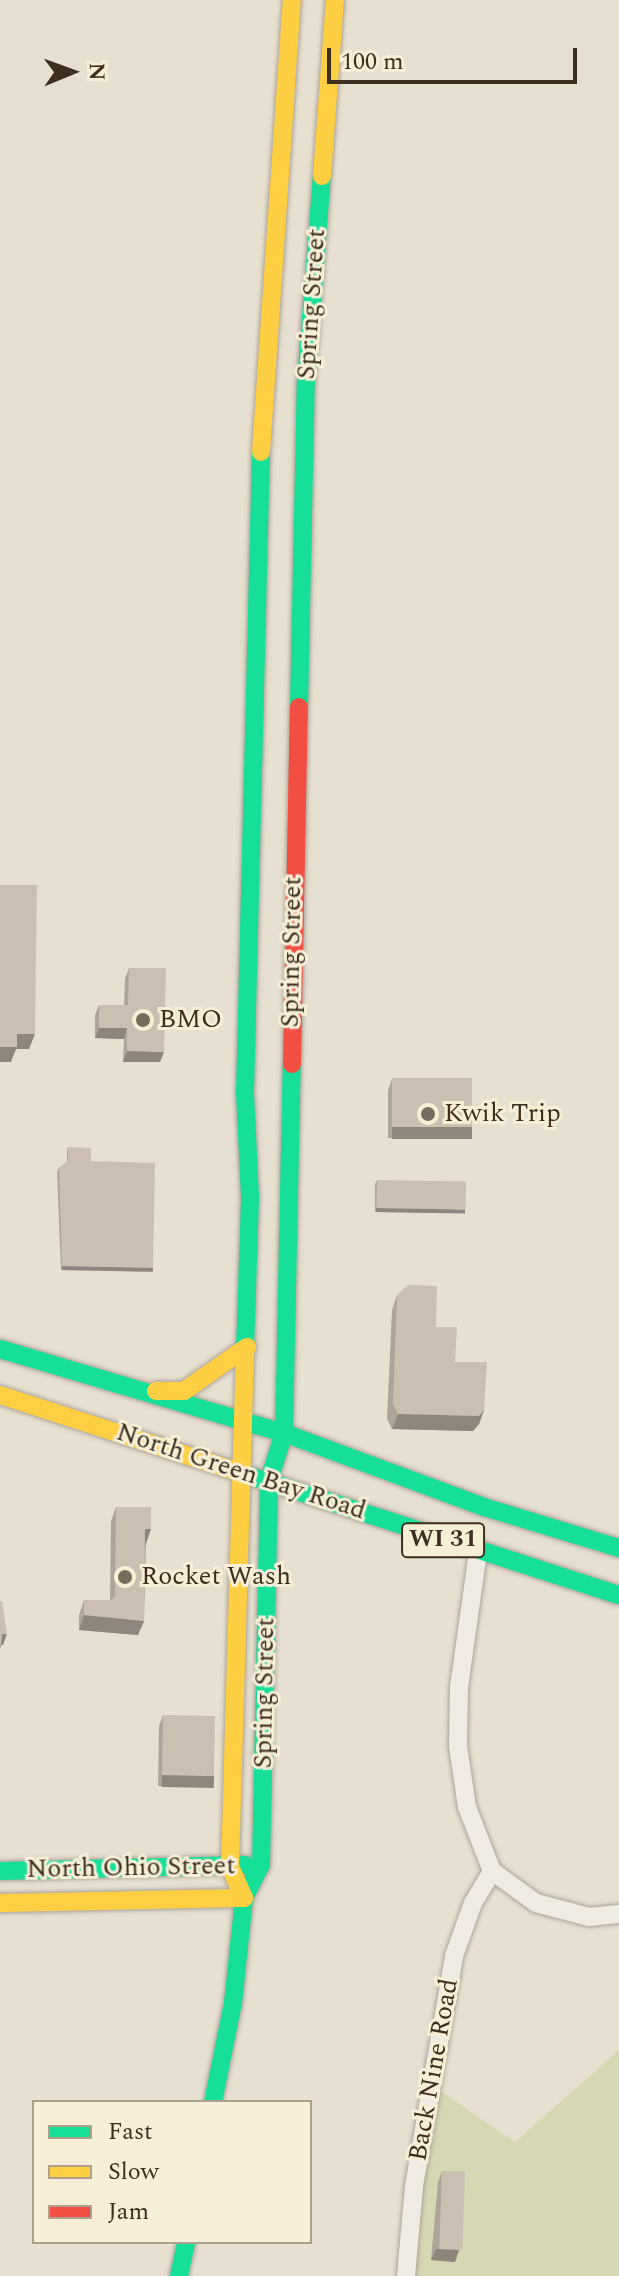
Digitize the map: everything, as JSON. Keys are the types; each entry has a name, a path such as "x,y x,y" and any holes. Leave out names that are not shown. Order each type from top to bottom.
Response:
{"main road":[{"name":"Spring Street","path":"213,2100 233,2003 244,1898 261,1865 269,1480 284,1433 278,635 267,335 292,0"},
{"name":"Spring Street","path":"244,1898 230,1866 239,1469 247,1347 250,1196 245,1092 278,635 309,338 335,0"},
{"path":"280,156 323,162"},
{"path":"267,335 309,338"},
{"path":"143,1391 184,1391 247,1347"},
{"name":"North Green Bay Road","path":"0,1349 284,1433 484,1507 619,1548"},
{"name":"North Green Bay Road","path":"0,1395 239,1469 478,1552 619,1595"},
{"name":"North Ohio Street","path":"0,1871 261,1865"},
{"path":"132,1868 132,1900"},
{"path":"31,1871 37,1902"},
{"name":"North Ohio Street","path":"0,1903 244,1898"},
{"path":"179,2276 186,2244"}],"street":[{"path":"478,1552 459,1688 458,1746 467,1807 492,1871 536,1903 589,1917 619,1914"},
{"name":"Back Nine Road","path":"406,2276 414,2186 454,1956 473,1903 492,1871"}],"green space":[{"path":"619,2050 619,2276 406,2276 432,2085 515,2142"}],"building":[{"path":"0,885 37,885 35,1034 17,1034 17,1047 0,1047"},
{"name":"BMO","path":"129,968 166,968 164,1052 127,1051 127,1028 99,1028 99,1005 128,1005"},
{"name":"Kwik Trip","path":"392,1078 472,1078 472,1127 392,1127"},
{"path":"68,1147 91,1148 91,1161 155,1163 153,1268 62,1266 59,1168 68,1161"},
{"name":"Kwik Trip","path":"377,1180 466,1182 465,1210 377,1208"},
{"path":"408,1285 437,1286 436,1327 457,1327 455,1362 487,1362 484,1410 479,1416 398,1414 393,1404 397,1295"},
{"name":"Rocket Wash","path":"116,1507 151,1507 151,1529 145,1529 144,1621 84,1615 84,1600 111,1600 115,1596"},
{"path":"0,1601 7,1634 2,1634 1,1645 0,1645"},
{"path":"163,1715 215,1716 214,1776 162,1775"},
{"path":"442,2171 465,2172 462,2250 439,2249"}],"traffic: fast":[{"path":"299,707 306,382 322,176"},
{"path":"245,1350 250,1196 245,1092 261,452"},
{"path":"213,2100 233,2003 244,1898 261,1865 269,1480 284,1433 292,1064"},
{"path":"0,1349 284,1433 484,1507 619,1548"},
{"path":"244,1474 619,1595"},
{"path":"0,1871 246,1865"},
{"path":"179,2276 186,2244"}],"traffic: slow":[{"path":"261,452 292,0"},
{"path":"322,176 335,0"},
{"path":"156,1391 184,1391 247,1347"},
{"path":"244,1898 230,1866 245,1350"},
{"path":"0,1395 244,1474"},
{"path":"0,1903 244,1898"}],"traffic: jam":[{"path":"292,1064 299,707"}],"place":[{"name":"BMO","path":"143,1020"},
{"name":"Kwik Trip","path":"428,1114"},
{"name":"Rocket Wash","path":"125,1577"}]}
